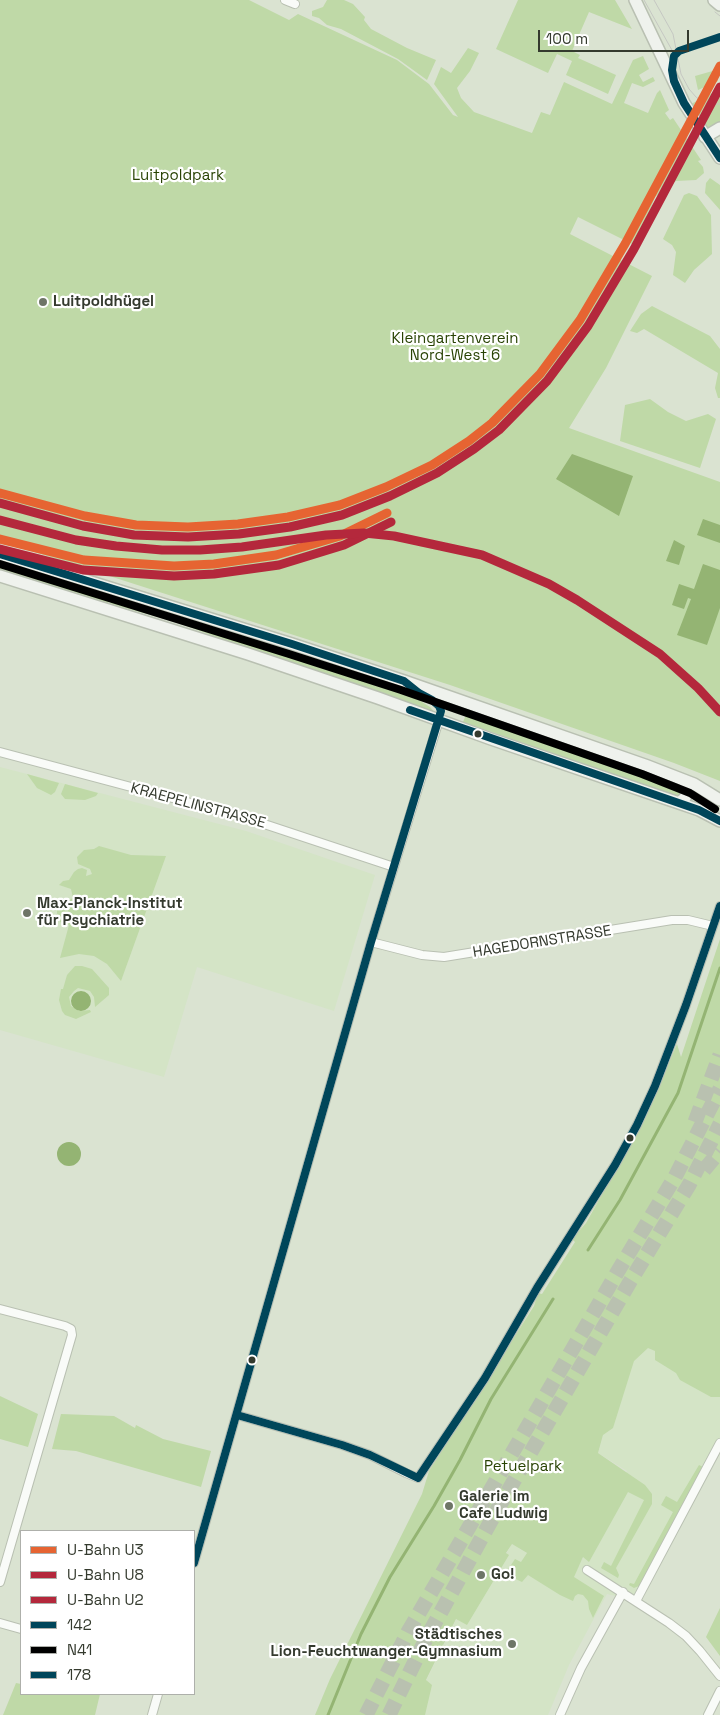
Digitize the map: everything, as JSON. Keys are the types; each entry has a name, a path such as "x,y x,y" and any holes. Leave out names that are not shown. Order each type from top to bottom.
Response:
{"main road":[{"path":"635,0 684,104 705,137 719,151"},
{"path":"714,0 720,5"},
{"path":"705,137 720,128"},
{"path":"0,554 299,646 572,740 684,781 720,800"},
{"path":"0,576 248,654 679,802 720,821"},
{"path":"679,802 685,798 688,789 684,781"},
{"path":"699,810 698,803 702,795 708,793"}],"street":[{"path":"285,0 294,4"},
{"path":"195,1561 371,942 438,720"},
{"name":"KRAEPELINSTRASSE","path":"0,752 240,816 394,867"},
{"path":"237,1415 342,1445 370,1455 418,1478 485,1378 537,1288 615,1165 637,1125 686,1005 720,906"},
{"name":"HAGEDORNSTRASSE","path":"371,942 422,955 444,957 672,920 688,920 713,926"},
{"path":"0,1309 65,1326 71,1329 72,1335 0,1582"},
{"path":"636,1601 720,1442"},
{"path":"587,1570 623,1592 686,1636 720,1676"},
{"path":"560,1715 581,1668 623,1592"},
{"path":"0,1623 20,1629"},
{"path":"152,1715 158,1695"},
{"path":"708,1715 719,1696"}],"shaded area":[{"path":"572,454 633,476 619,516 556,479"},
{"path":"703,519 720,525 720,543 697,535"},
{"path":"674,540 685,546 679,565 666,561"},
{"path":"703,564 720,570 720,608 707,645 677,635 691,599 688,598 684,609 672,605 679,584 694,589"},
{"name":"Max-Planck-Institut für Psychiatrie","path":"0,767 246,831 375,875 334,1011 197,967 164,1077 0,1030"},
{"path":"81,991 88,994 91,1001 88,1008 81,1011 74,1008 71,1001 74,994"},
{"path":"69,1142 74,1143 80,1149 80,1159 74,1165 69,1166 64,1165 58,1159 57,1154 58,1149 64,1143"},
{"path":"633,1332 720,1352 720,1443 633,1600 607,1594 569,1665 548,1715 413,1715 426,1681 457,1618 495,1573 512,1544 571,1581 627,1471 598,1453"}],"green space":[{"name":"Luitpoldpark","path":"0,0 249,0 289,20 298,14 397,60 429,84 453,115 458,117 434,84 441,67 451,73 468,48 479,53 470,71 457,88 461,98 474,112 532,133 541,112 550,115 564,82 612,104 633,60 643,56 649,69 639,75 643,82 653,77 655,81 643,87 632,83 624,103 648,113 660,90 669,110 665,113 670,120 673,118 701,160 698,161 703,167 704,173 696,180 676,181 655,197 648,216 644,236 638,247 578,217 570,234 652,276 606,368 569,428 720,482 720,781 674,763 450,685 0,541"},
{"path":"327,0 344,0 353,4 365,17 364,20 371,29 407,48 436,60 427,80 398,59 312,16 312,11 323,7"},
{"path":"518,0 615,0 632,29 589,12 572,51 580,55 578,58 616,75 608,94 566,75 572,61 557,54 548,73 496,49"},
{"path":"716,70 718,81 698,90 695,76"},
{"path":"720,89 720,124 709,128 706,127 691,104"},
{"path":"710,178 720,185 720,210 705,193 706,183"},
{"path":"689,193 697,196 711,215 712,254 694,270 685,283 673,275 676,252 672,245 663,239 684,195"},
{"path":"652,306 710,336 720,349 720,398 718,398 715,388 718,373 644,329 637,333 630,331 641,314"},
{"path":"650,399 668,412 686,421 708,414 716,419 700,468 620,441 625,405"},
{"path":"0,559 111,594 108,604 0,570"},
{"path":"113,594 405,688 414,697 430,707 437,715 173,621 110,604"},
{"path":"468,710 644,770 682,786 684,791 678,797 463,722"},
{"path":"27,774 59,783 55,792 51,795 37,788"},
{"path":"65,784 98,793 96,796 85,800 65,799 61,794"},
{"path":"99,846 131,855 166,856 121,981 107,964 94,956 79,954 60,958 69,925 60,922 61,917 57,914 57,907 73,898 71,889 59,885 63,881 69,880 78,869 87,870 86,876 92,874 90,869 78,864 77,857 84,850 94,849"},
{"name":"Petuelpark","path":"720,939 720,1397 711,1397 680,1380 676,1373 655,1360 655,1351 648,1348 634,1361 613,1428 603,1435 598,1453 645,1485 652,1494 652,1504 616,1568 619,1575 618,1578 601,1568 604,1562 611,1566 644,1500 628,1492 589,1562 583,1557 574,1577 604,1596 593,1618 588,1601 583,1595 578,1594 573,1601 528,1575 522,1582 505,1574 515,1559 521,1562 527,1553 512,1544 506,1553 509,1555 467,1625 456,1619 426,1680 432,1685 425,1715 315,1715 330,1679 422,1494 429,1471 534,1306 538,1293 542,1294 575,1242 572,1239 586,1223 645,1118 677,1044 681,1057"},
{"path":"75,966 92,969 109,988 109,995 95,1007 94,997 90,991 78,988 74,991 69,997 71,1006 79,1011 90,1010 91,1012 76,1019 65,1015 59,1000 67,975"},
{"path":"0,1396 38,1414 28,1447 0,1439"},
{"path":"61,1414 114,1416 135,1428 136,1425 163,1439 211,1451 201,1487 76,1451 52,1449"},
{"path":"699,1465 703,1467 639,1586 634,1588 629,1585 630,1583 634,1584 673,1512 661,1505 666,1496 677,1502"},
{"path":"720,1608 720,1656 706,1637"},
{"path":"16,1683 20,1684 20,1695 100,1695 95,1715 3,1715"}],"waterway":[{"path":"588,1250 620,1200 678,1093 720,968"},
{"path":"328,1715 361,1634 390,1577 434,1506 491,1399 553,1299"}],"tunnel":[{"path":"695,1122 720,1055"},
{"path":"366,1715 408,1632 618,1271 675,1177 720,1089"},
{"path":"389,1715 426,1639 497,1510 631,1280 689,1185 720,1124"},
{"path":"704,1170 720,1151"}],"tram line":[{"path":"644,0 673,52"},
{"path":"654,0 673,34 681,74 689,89 703,102 720,104"},
{"path":"715,12 720,16"}],"metro line":[{"name":"U3","path":"0,493 85,516 136,525 188,527 238,524 288,517 340,505 386,487 432,465 469,441 492,423 540,374 580,320 625,244 720,66"},
{"name":"U8","path":"0,503 83,526 134,535 188,537 239,534 290,527 342,515 390,496 437,473 499,430 547,381 588,326 634,249 720,87"},
{"name":"U3","path":"0,539 84,560 174,566 214,564 276,555 340,536 387,513"},
{"name":"U2","path":"0,520 76,540 162,550 242,547 326,535 364,533 394,536 482,555 549,584 660,654 698,688 720,712"},
{"name":"U8","path":"0,549 83,570 174,576 214,574 279,565 344,545 391,522"}],"transit line":[{"name":"178","path":"720,37 679,51 674,56 672,70 674,81 684,103 720,158"},
{"name":"142","path":"0,554 292,644 404,681 419,693 432,700 439,706 441,711 371,942 195,1559"},
{"name":"N41","path":"0,564 401,690 642,774 690,793 715,809"},
{"name":"142","path":"410,710 699,810 720,821"},
{"name":"142","path":"237,1415 342,1445 370,1455 418,1478 485,1378 537,1288 615,1165 637,1125 655,1086 686,1005 720,906"}],"place":[{"name":"Luitpoldhügel","path":"43,302"},
{"name":"Max-Planck-Institut für Psychiatrie","path":"27,913"},
{"name":"Galerie im Cafe Ludwig","path":"449,1506"},
{"name":"Go!","path":"481,1575"},
{"name":"Städtisches Lion-Feuchtwanger-Gymnasium","path":"512,1644"}],"park label":[{"name":"Kleingartenverein Nord-West 6","path":"455,348"}]}
